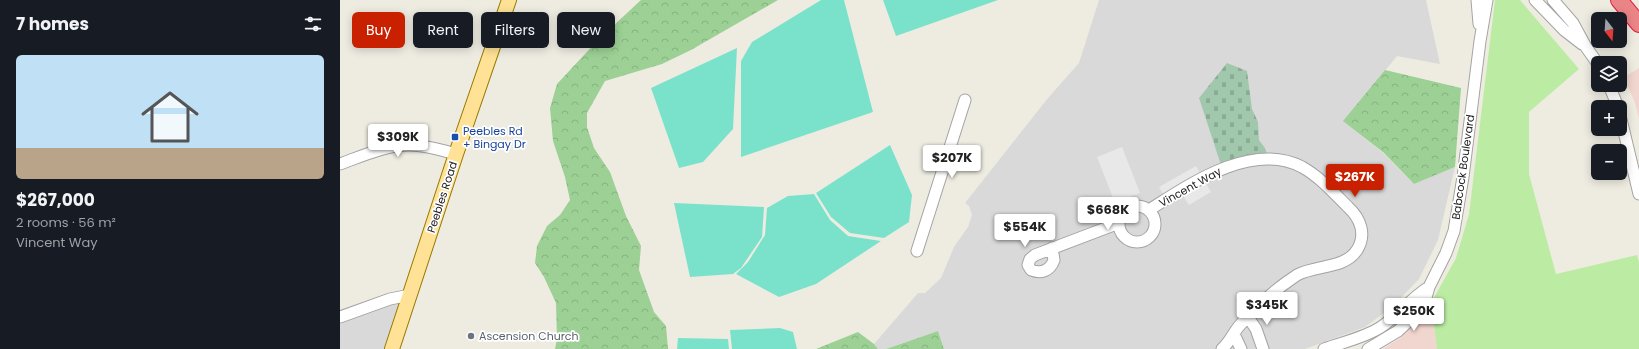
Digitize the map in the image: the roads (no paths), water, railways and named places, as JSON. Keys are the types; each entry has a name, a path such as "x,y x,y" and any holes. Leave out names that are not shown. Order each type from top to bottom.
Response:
{"highway":[{"path":"1619,0 1639,24"}],"main road":[{"name":"Peebles Road","path":"392,349 456,154 509,0"}],"street":[{"name":"Babcock Boulevard","path":"1477,0 1480,41"},
{"name":"Babcock Boulevard","path":"1368,349 1388,338 1408,323 1425,301 1429,287 1446,253 1454,231 1463,177 1480,41 1487,0"},
{"path":"1535,0 1564,30 1586,47"},
{"path":"1553,0 1572,23 1592,56"},
{"path":"917,251 965,100"},
{"path":"1625,136 1639,194"},
{"path":"340,164 385,148 409,145 430,147 456,154"},
{"name":"Vincent Way","path":"1149,210 1222,168 1252,161 1273,160 1292,163 1309,172 1325,184 1354,213 1359,221 1361,236 1359,245 1353,255 1342,262 1315,268 1297,276 1273,294 1248,317 1238,327 1222,349"},
{"path":"1137,206 1149,210 1155,220 1155,226 1151,236 1146,240 1134,242 1129,240 1120,232 1119,223 1122,214 1126,209 1137,206"},
{"path":"1052,248 1119,223"},
{"name":"Babcock Boulevard","path":"1324,349 1355,339 1382,326 1405,307 1417,294 1429,287"},
{"path":"340,316 390,299 410,295"},
{"path":"1248,317 1255,326 1263,349"},
{"path":"1234,334 1241,349"}],"place":[{"name":"Peebles Rd + Bingay Dr","path":"455,137"},
{"name":"Ascension Church","path":"471,336"}]}
